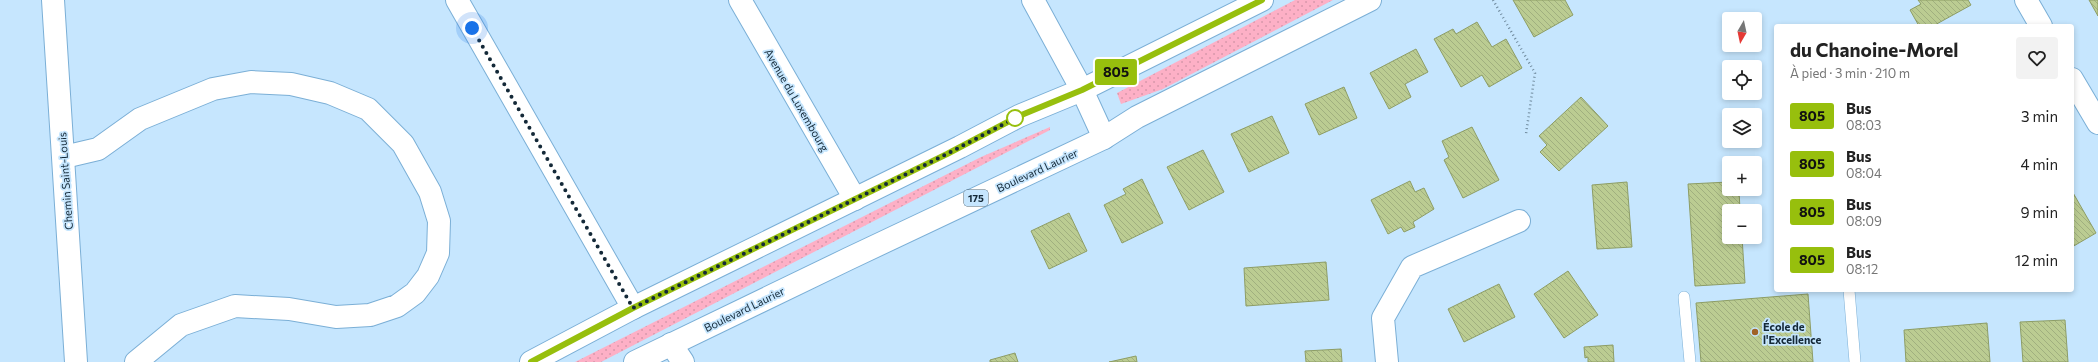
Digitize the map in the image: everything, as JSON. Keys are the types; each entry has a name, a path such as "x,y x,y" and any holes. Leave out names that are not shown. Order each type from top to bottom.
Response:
{"street":[{"name":"Chemin Saint-Louis","path":"54,0 76,362"},
{"path":"457,0 633,308"},
{"name":"Avenue du Luxembourg","path":"740,0 855,199"},
{"path":"1033,0 1082,90 1104,138"},
{"path":"531,362 633,308 855,199 1019,116 1082,90 1262,0"},
{"name":"Boulevard Laurier","path":"635,362 1104,138 1137,117 1370,0"},
{"path":"2026,0 2040,24"},
{"path":"64,157 98,149 140,119 214,89 251,82 291,84 330,93 368,109 403,144 430,192 439,221 438,253 428,276 415,293 397,306 370,315 336,318 289,309 235,306 181,325 136,362"},
{"path":"2074,82 2098,124"},
{"path":"1387,362 1383,318 1412,267 1519,221"},
{"path":"671,344 683,362"}],"lane":[{"path":"1849,292 1855,362"},
{"path":"1684,298 1690,362"}],"path":[{"path":"1493,0 1535,73 1526,134"}],"shaded area":[{"path":"1295,0 1333,0 1163,89 1121,104 1117,93"},
{"path":"1050,127 1050,130 601,362 575,362 981,157"}],"building":[{"path":"1513,0 1565,0 1573,15 1534,37"},
{"path":"1918,0 1968,0 1971,5 1937,24 1918,24 1910,10 1921,4"},
{"path":"2089,0 2098,0 2098,16"},
{"path":"1477,22 1492,47 1506,39 1522,68 1489,87 1482,75 1461,87 1434,39 1453,29 1456,34"},
{"path":"1416,49 1428,72 1405,84 1411,97 1389,109 1370,73"},
{"path":"1344,87 1357,118 1319,135 1305,104"},
{"path":"1581,97 1608,126 1559,171 1540,152 1547,145 1539,136"},
{"path":"1272,116 1289,153 1249,172 1231,134"},
{"path":"1472,127 1499,180 1463,198 1444,160 1449,157 1442,141"},
{"path":"1203,150 1224,192 1189,210 1167,167"},
{"path":"1142,179 1163,223 1122,243 1104,205 1126,194 1123,189"},
{"path":"1410,181 1415,192 1424,188 1434,209 1413,222 1415,227 1404,232 1401,227 1388,234 1371,200"},
{"path":"1627,182 1632,247 1597,249 1592,185"},
{"path":"1722,182 1722,196 1739,196 1740,204 1722,204 1722,244 1742,244 1745,283 1695,286 1688,184"},
{"path":"2074,194 2096,233 2074,246"},
{"path":"1069,213 1087,251 1049,269 1031,231"},
{"path":"1326,262 1329,300 1246,306 1244,268"},
{"path":"1568,271 1598,315 1564,338 1534,294"},
{"path":"1499,284 1515,317 1464,342 1448,309"},
{"name":"École de l'Excellence","path":"1808,294 1813,362 1701,362 1696,303"},
{"path":"2065,320 2068,362 2023,362 2020,322"},
{"path":"1987,323 1990,362 1906,362 1904,330"},
{"path":"1613,345 1614,362 1588,362 1588,357 1585,358 1584,347"},
{"path":"1341,349 1342,362 1306,362 1305,351"},
{"path":"1015,353 1018,362 990,362 990,360"},
{"path":"1136,356 1137,362 1109,362"}],"bus line":[{"name":"805","path":"531,362 633,308 947,154 1019,116 1082,90 1262,0"}],"place":[{"name":"École de l'Excellence","path":"1755,332"}],"route":[{"path":"472,28 633,308 947,154 1019,116 1015,118"}]}
